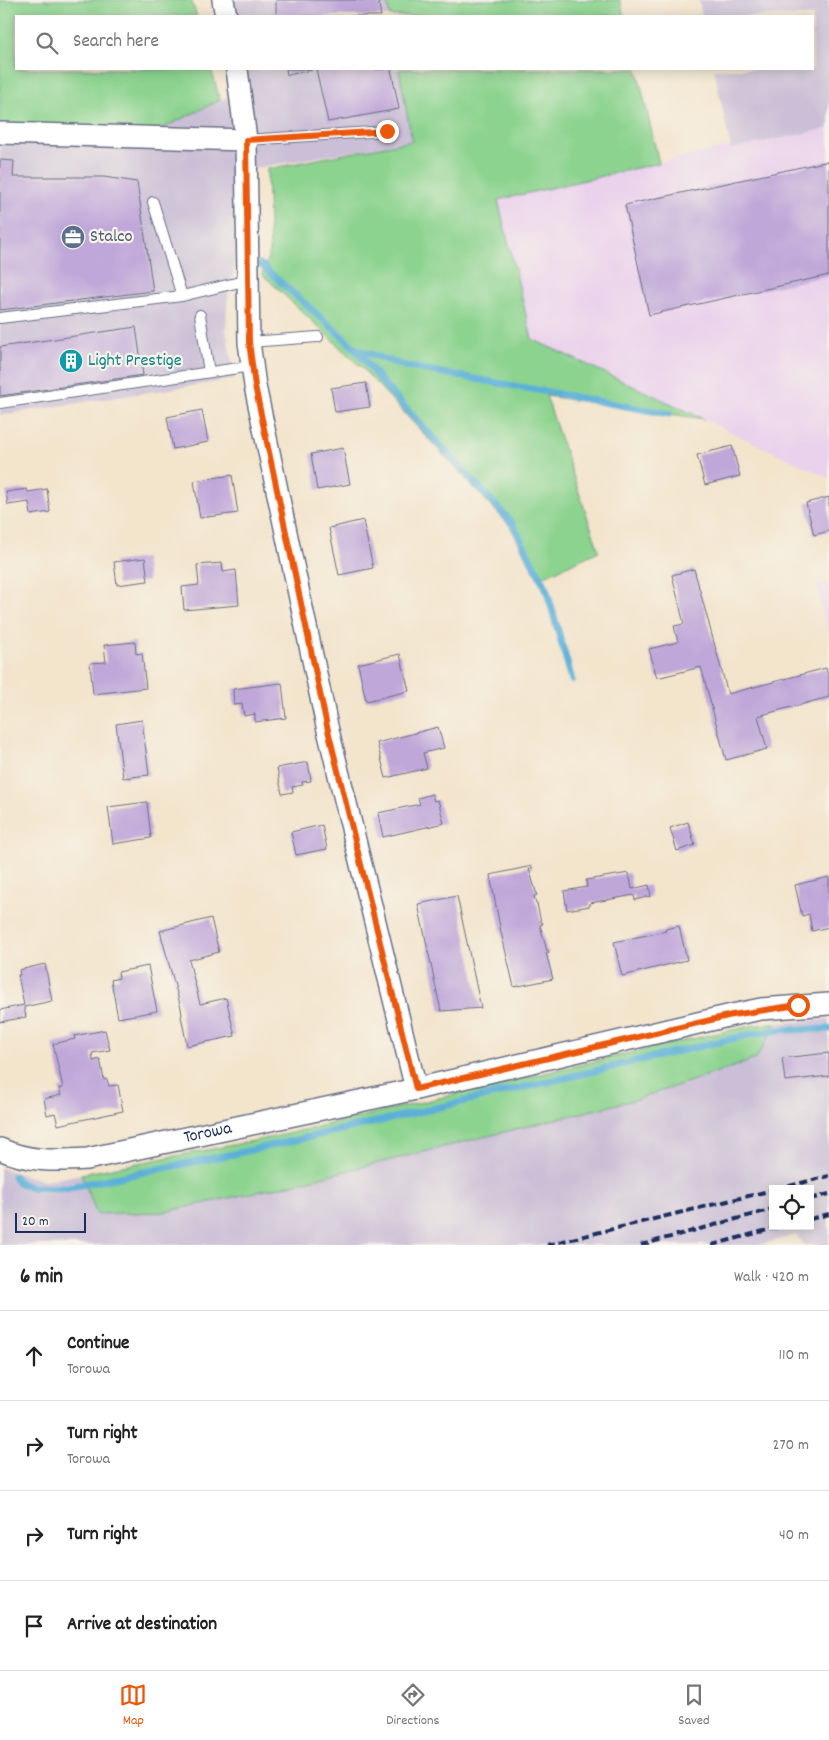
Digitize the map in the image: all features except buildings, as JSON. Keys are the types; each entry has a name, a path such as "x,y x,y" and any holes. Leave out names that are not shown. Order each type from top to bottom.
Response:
{"street":[{"path":"222,0 226,15"},
{"path":"237,70 246,140 249,342 252,366 327,726 416,1089"},
{"path":"0,133 246,140"},
{"name":"Torowa","path":"0,1149 12,1154 50,1161 86,1159 416,1089 732,1015 761,1009 829,1004"}],"lane":[{"path":"246,140 387,131"},
{"path":"153,202 182,296"},
{"path":"0,318 182,296 248,280"},
{"path":"200,315 209,372"},
{"path":"249,342 318,337"},
{"path":"0,403 252,366"}],"shaded area":[{"path":"231,0 387,0 390,15 233,15"},
{"path":"699,0 829,0 829,128 731,149 714,70 814,70 814,15 702,15"},
{"path":"242,70 399,70 412,141 243,170 251,225 236,256 227,304 226,331 235,379 0,415 0,140 128,145 220,100 245,92"},
{"path":"829,124 829,478 532,339 498,199"},
{"path":"829,583 829,636 816,585"},
{"path":"829,1019 829,1245 805,1245 796,1235 759,1245 0,1245 0,1168 45,1181 274,1137 755,1025"}],"green space":[{"path":"0,0 191,0 197,15 15,15 15,70 211,70 220,100 128,145 0,140"},
{"path":"387,0 620,0 624,15 390,15"},
{"path":"399,70 637,70 659,163 498,200 532,339 704,419 546,396 599,551 538,579 510,526 362,368 262,274 270,252 267,169 412,141"},
{"path":"776,1024 756,1059 638,1099 289,1185 163,1212 97,1214 81,1174 274,1137 664,1045 755,1025"}],"waterway":[{"path":"260,264 354,347 385,386 512,523 546,588 572,680"},
{"path":"354,348 404,366 669,414"},
{"path":"14,1176 18,1182 30,1187 65,1188 238,1153 752,1034 780,1030 829,1029"}],"railway":[{"path":"793,1185 829,1176"},
{"path":"547,1245 769,1191"},
{"path":"814,1198 829,1194"},
{"path":"641,1245 769,1210"},
{"path":"814,1218 829,1214"},
{"path":"712,1245 769,1230"}],"place":[{"name":"Stalco","path":"73,237"},
{"name":"Light Prestige","path":"71,361"}],"route":[{"path":"387,131 246,140 249,342 255,386 327,726 416,1089 732,1015 761,1009 798,1005"}]}
